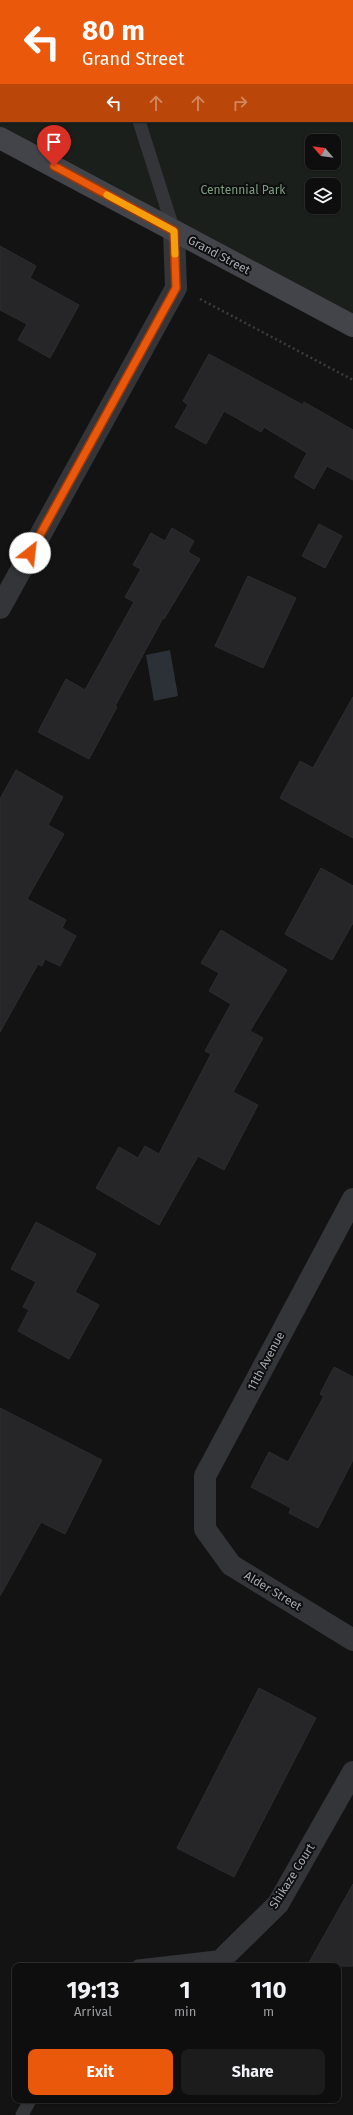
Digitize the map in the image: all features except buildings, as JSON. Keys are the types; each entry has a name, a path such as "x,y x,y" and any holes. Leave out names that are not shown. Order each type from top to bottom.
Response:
{"street":[{"name":"Grand Street","path":"0,138 353,326"},
{"path":"0,608 176,288 174,231"},
{"name":"11th Avenue","path":"205,1529 205,1476 353,1199"},
{"name":"Alder Street","path":"205,1529 231,1565 353,1640"},
{"name":"Shikaze Court","path":"225,1956 278,1904 353,1772"}],"lane":[{"path":"139,122 174,231"},
{"name":"Shikaze Court","path":"164,1963 225,1956"},
{"path":"22,2115 28,2103"}],"path":[{"path":"176,288 353,380"}],"green space":[{"name":"Centennial Park","path":"0,122 353,122 353,317 0,138"}],"shaded area":[{"path":"170,650 178,696 154,701 146,655"}],"slow traffic":[{"path":"107,195 174,231 175,254"}],"route":[{"path":"30,553 176,288 174,231 54,166"}]}
